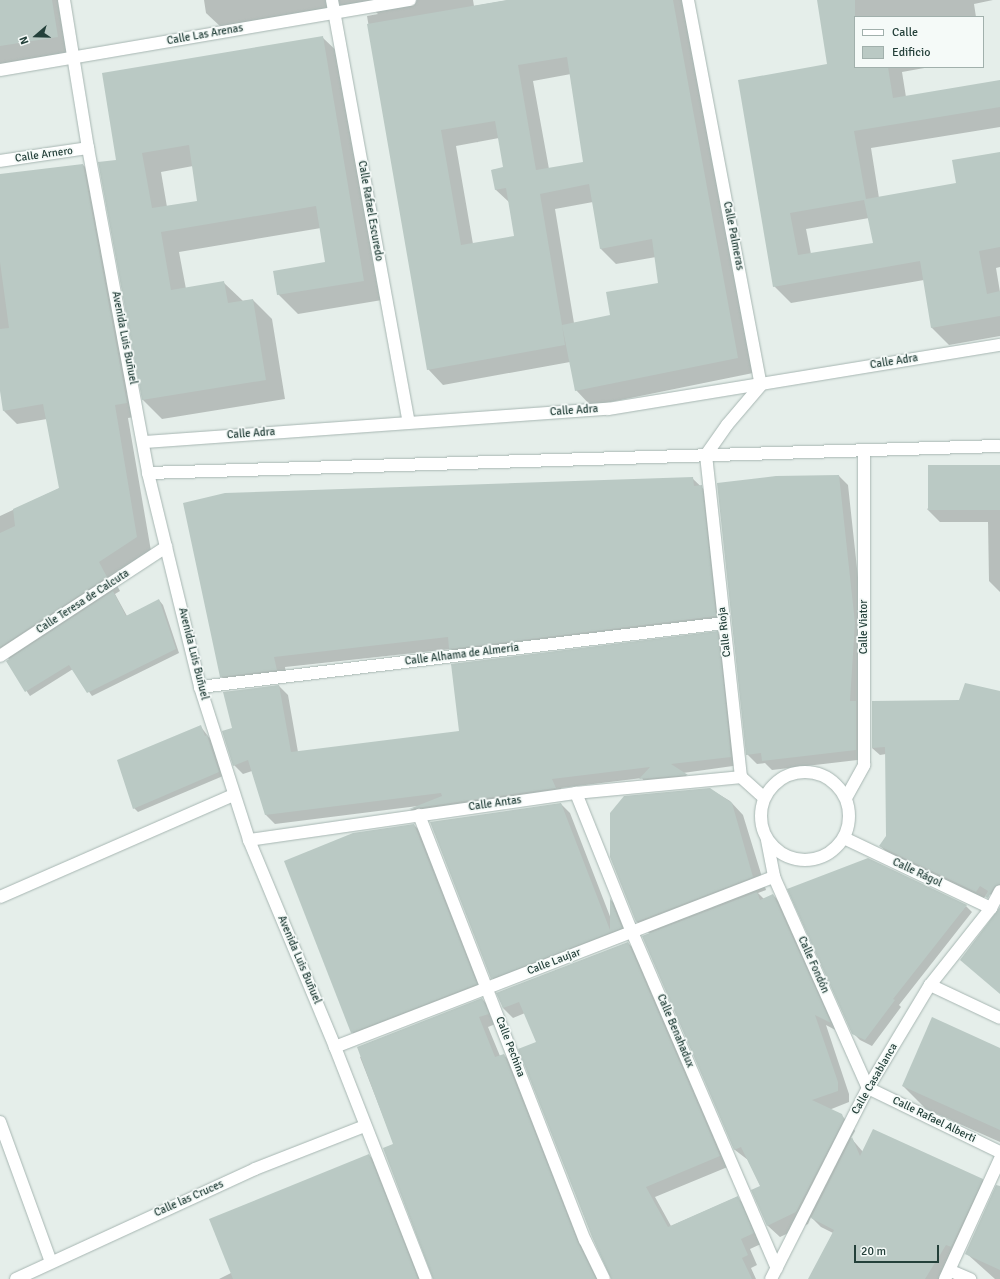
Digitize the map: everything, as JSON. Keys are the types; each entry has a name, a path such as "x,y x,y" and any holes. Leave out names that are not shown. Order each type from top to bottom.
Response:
{"street":[{"name":"Avenida Luis Buñuel","path":"64,0 88,148 144,442 148,473 200,687 249,840 335,1047 426,1279"},
{"name":"Calle Rafael Escuredo","path":"332,0 409,422"},
{"name":"Calle Las Arenas","path":"0,70 410,0"},
{"name":"Calle Palmeras","path":"688,0 761,385"},
{"name":"Calle Arnero","path":"0,161 88,148"},
{"name":"Calle Adra","path":"144,442 608,409 1000,345"},
{"path":"706,455 727,425 761,385"},
{"path":"148,473 1000,446"},
{"name":"Calle Viator","path":"846,798 864,765 864,450"},
{"name":"Calle Rioja","path":"706,455 741,777"},
{"name":"Calle Teresa de Calcuta","path":"0,656 166,547"},
{"name":"Calle Alhama de Almería","path":"200,687 724,623"},
{"path":"802,772 817,773 831,780 846,798 849,822 844,838 834,850 823,857 807,861 785,856 767,840 760,813 764,798 776,783 787,776 802,772"},
{"path":"741,777 764,798"},
{"name":"Calle Antas","path":"249,840 576,793 741,777"},
{"name":"Calle Benahadux","path":"576,793 632,932 777,1268"},
{"path":"0,897 234,795"},
{"name":"Calle Pechina","path":"418,815 585,1240 604,1279"},
{"name":"Calle Rágol","path":"844,838 991,908"},
{"name":"Calle Fondón","path":"767,840 774,877 868,1088"},
{"name":"Calle Laujar","path":"335,1047 774,877"},
{"name":"Calle Casablanca","path":"771,1279 868,1088 930,985 991,908 1000,891"},
{"path":"930,985 1000,1018"},
{"name":"Calle Rafael Alberti","path":"868,1088 1000,1152"},
{"path":"0,1122 51,1262"},
{"name":"Calle las Cruces","path":"16,1279 255,1169 365,1126"},
{"path":"970,1279 948,1275 1000,1159"}],"building":[{"path":"0,0 52,0 58,37 0,46"},
{"path":"507,0 673,0 738,358 575,391 562,325 565,345 427,370 367,24","holes":["567,57 583,162 536,170 518,65","495,121 503,167 491,170 495,190 506,188 514,236 461,245 441,130","589,184 600,249 652,239 658,283 606,292 610,315 562,325 540,194"]},
{"path":"817,0 855,0 854,68 888,68 893,98 1000,80 1000,107 854,131 866,199 956,183 952,160 1000,152 1000,247 979,251 987,294 1000,291 1000,316 931,328 920,261 773,287 738,80 827,64","holes":["864,200 873,243 798,255 790,213"]},
{"path":"323,36 364,281 277,295 273,271 325,262 316,206 161,232 171,290 224,281 228,303 253,299 266,380 142,400 98,162 116,160 102,73","holes":["189,145 197,201 152,208 142,153"]},
{"path":"83,164 127,403 115,405 137,537 99,562 107,577 0,647 0,533 15,526 13,509 59,488 43,404 3,411 0,391 0,329 9,328 0,262 0,174"},
{"path":"928,465 1000,465 1000,510 928,510"},
{"path":"839,475 855,623 850,701 856,701 856,750 762,761 761,753 746,755 717,483 776,476"},
{"path":"693,477 694,486 702,485 716,616 449,649 448,637 274,657 277,670 220,677 183,503 225,493"},
{"path":"113,591 126,616 159,599 176,649 87,693 69,665 25,692 6,661"},
{"path":"718,631 731,757 671,764 688,775 639,779 650,767 552,779 556,788 409,809 442,796 441,793 265,815 248,760 233,766 222,731 232,728 223,692 279,685 291,752 459,731 451,664"},
{"path":"965,683 1000,691 1000,884 994,887 988,898 985,897 988,891 980,886 976,892 879,846 886,836 885,747 872,748 872,701 959,700"},
{"path":"201,725 205,736 207,735 219,772 133,809 117,760"},
{"path":"710,788 732,803 753,877 636,922 610,857 610,813 624,796"},
{"path":"561,803 610,930 610,898 622,928 491,979 430,822"},
{"path":"414,824 477,984 351,1033 284,861 353,833"},
{"path":"868,858 967,905 893,999 895,1000 865,1040 852,1034 787,889"},
{"path":"757,892 760,900 773,894 831,1023 815,1015 838,1082 838,1091 812,1100 842,1114 844,1119 796,1212 767,1226 751,1190 760,1186 741,1147 734,1150 642,936"},
{"path":"1000,907 1000,994 960,960"},
{"path":"628,942 720,1156 646,1187 668,1227 738,1196 754,1233 741,1239 748,1255 742,1258 752,1279 611,1279 592,1237 518,1049 536,1042 519,1002 503,1008 496,993"},
{"path":"482,998 489,1014 479,1017 495,1057 504,1054 578,1243 596,1279 433,1279 383,1148 393,1144 357,1047"},
{"path":"932,1017 1000,1048 1000,1130 902,1086"},
{"path":"873,1129 983,1179 951,1247 946,1245 925,1279 808,1279 834,1230 811,1218 852,1137 860,1156"},
{"path":"369,1154 418,1279 233,1279 209,1219"},
{"path":"996,1185 1000,1186 1000,1270 965,1254"}]}
